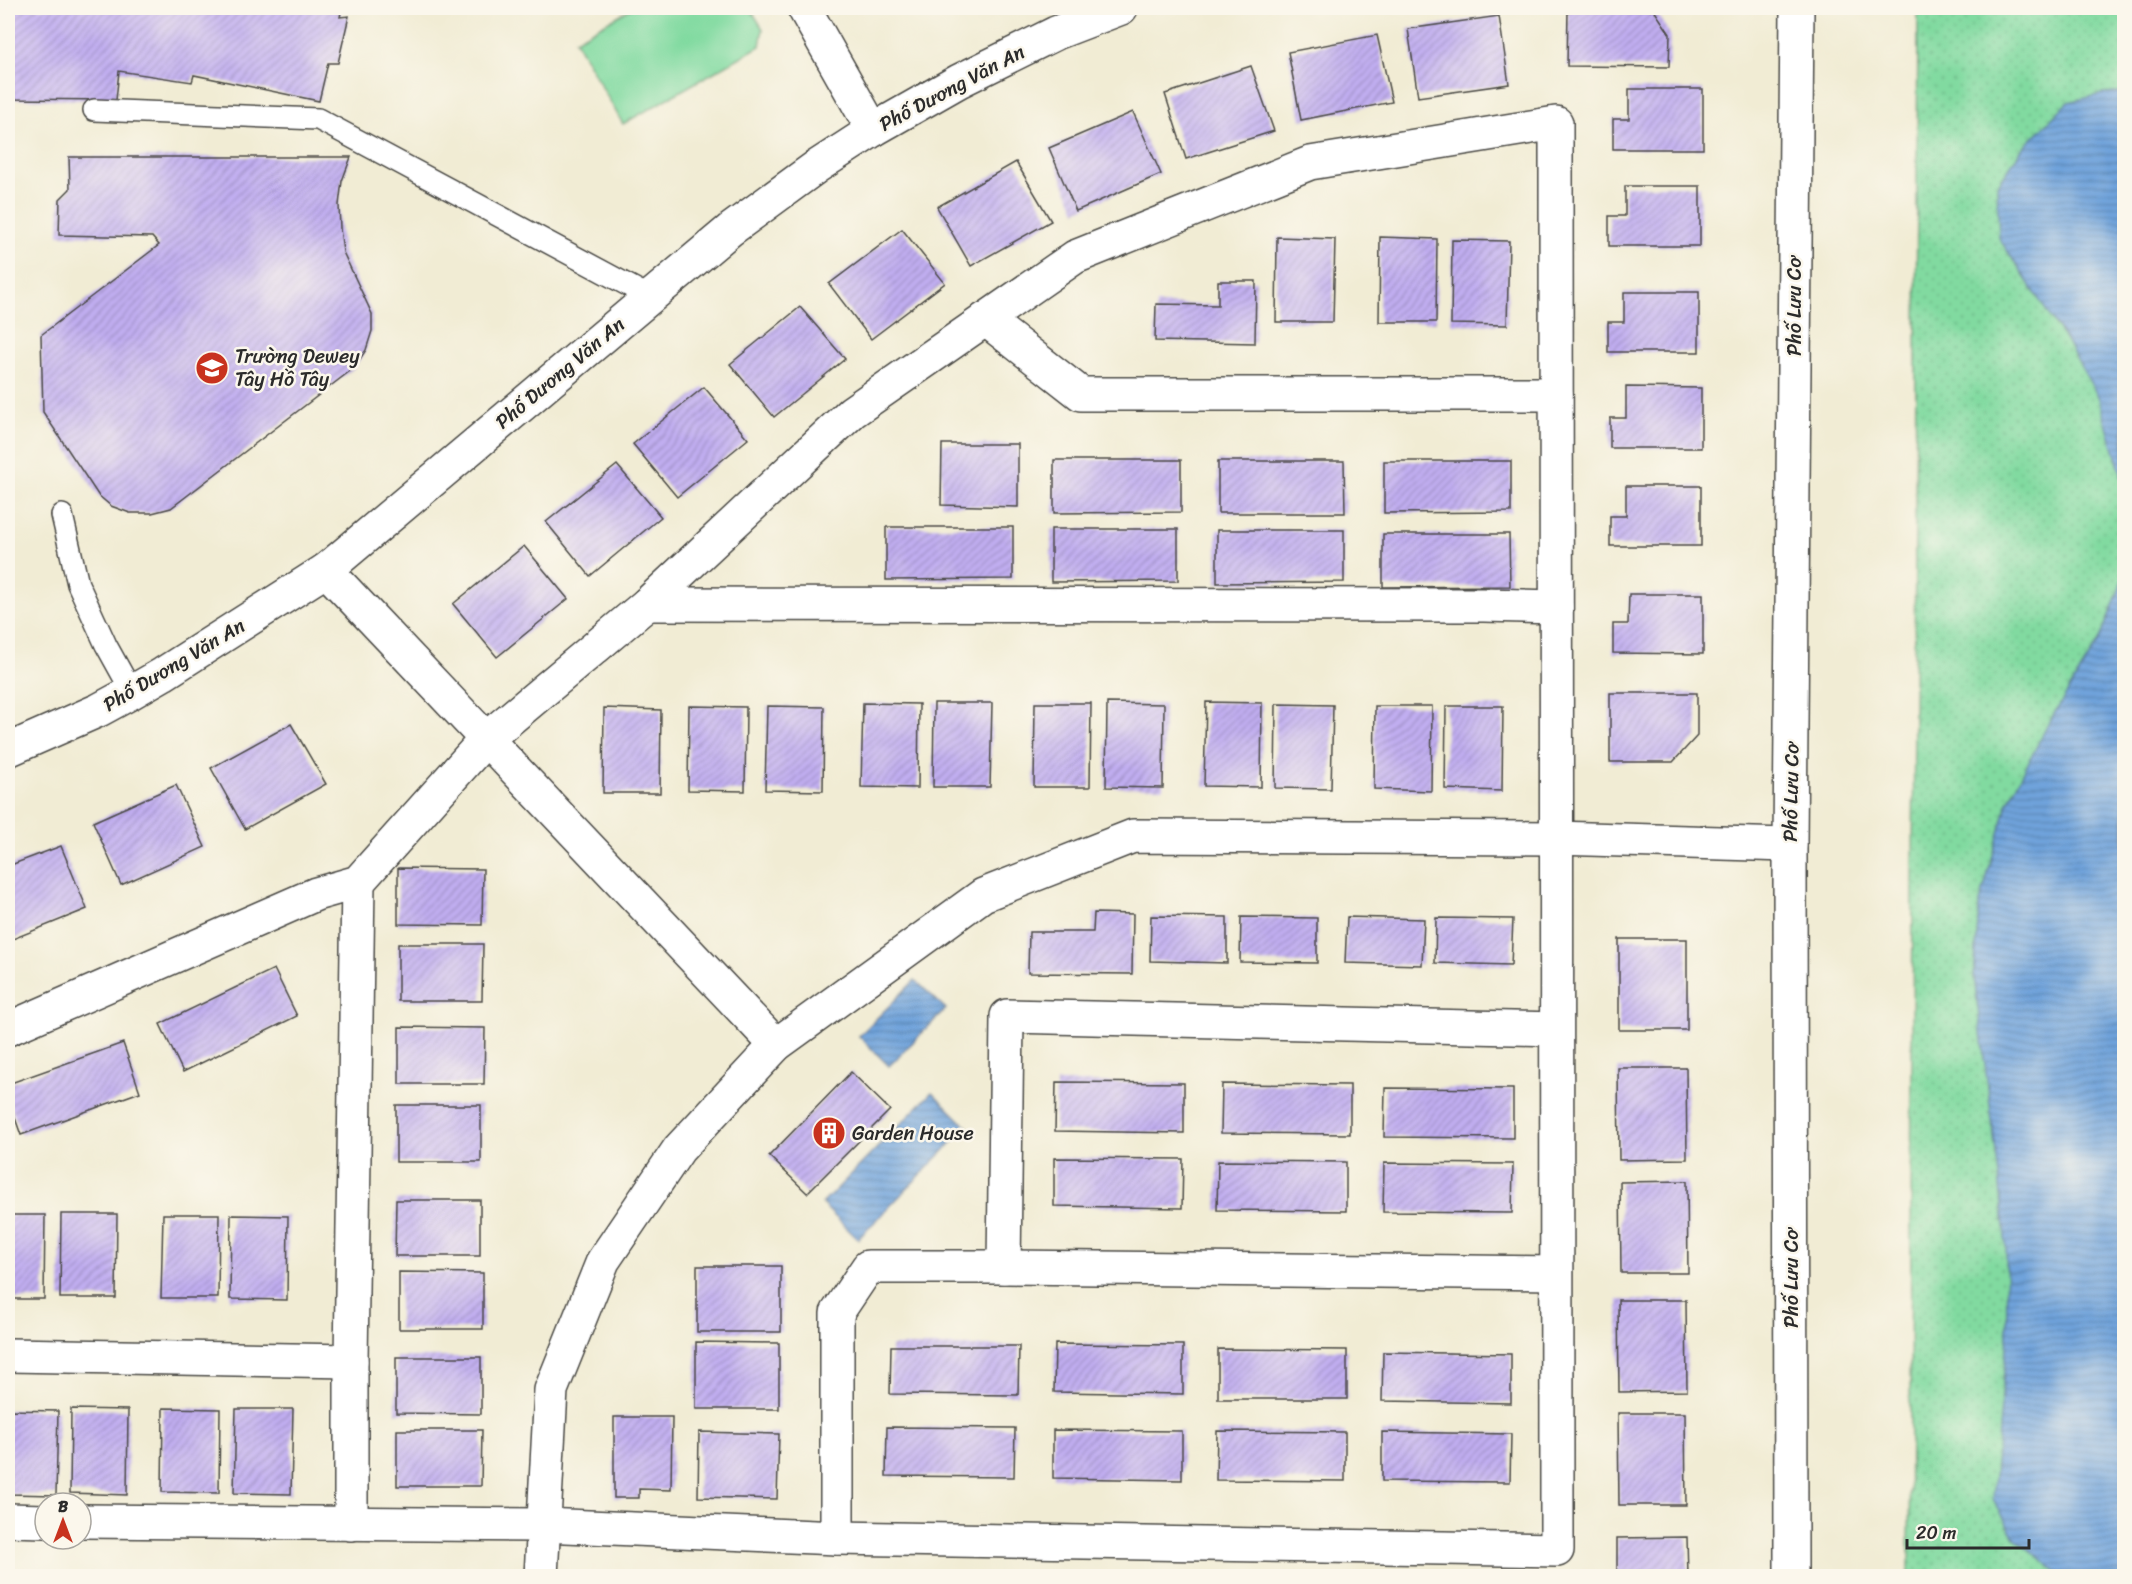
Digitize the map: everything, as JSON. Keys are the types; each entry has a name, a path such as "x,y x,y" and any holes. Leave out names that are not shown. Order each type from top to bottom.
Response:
{"street":[{"path":"804,8 873,130"},
{"name":"Phố Dương Văn An","path":"8,750 99,710 132,692 326,570 650,297 774,196 873,130 958,81 1056,33 1120,8"},
{"name":"Phố Lưu Cơ","path":"1791,1576 1790,845 1797,8"},
{"path":"8,1029 316,894 358,882 486,739 647,604 852,412 1076,257 1311,164 1556,123 1557,1550 837,1538 543,1525 93,1521"},
{"path":"985,319 1081,394 1556,394"},
{"path":"326,570 776,1045"},
{"path":"647,604 1556,607"},
{"path":"541,1576 551,1390 603,1261 679,1149 776,1045 983,895 1133,836 1556,838 1790,845"},
{"path":"351,1524 358,882"},
{"path":"1004,1267 1007,1016 1556,1029"},
{"path":"837,1538 837,1312 868,1267 1556,1273"},
{"path":"8,1355 351,1361"},
{"path":"8,1520 33,1521"}],"lane":[{"path":"94,110 318,119 650,297"},
{"path":"62,515 78,584 106,645 132,692"}],"green space":[{"path":"632,8 750,8 763,29 760,46 623,124 575,40"},
{"path":"1918,8 2124,8 2124,1576 1909,1576"}],"water":[{"path":"2112,92 2124,92 2124,484 2098,396 2066,341 1999,238 1997,186 2021,150 2068,102"},
{"path":"2124,577 2124,1576 2062,1576 2016,1539 1993,1499 2007,1336 2006,1248 1974,977 1979,906 2007,804 2049,722 2099,641"},
{"path":"915,980 946,1009 889,1066 859,1036"},
{"path":"932,1092 967,1127 858,1239 822,1204"}],"building":[{"path":"8,8 342,8 340,17 349,16 338,63 328,63 319,101 194,75 192,82 119,71 116,100 8,99"},
{"path":"1568,10 1654,10 1670,34 1669,67 1567,66"},
{"path":"1499,16 1509,84 1418,97 1408,29"},
{"path":"1377,35 1392,102 1301,120 1288,52"},
{"path":"1251,66 1274,131 1186,159 1165,94"},
{"path":"1629,89 1703,89 1703,149 1613,149 1613,119 1629,119"},
{"path":"1133,112 1161,174 1076,211 1049,148"},
{"path":"69,157 351,157 342,181 339,205 340,228 343,252 372,314 372,331 366,350 354,368 171,508 152,513 130,513 111,506 98,495 43,412 41,335 159,245 152,237 59,235 60,199 70,189"},
{"path":"1016,162 1051,221 971,266 937,207"},
{"path":"1625,186 1700,186 1700,246 1609,246 1609,216 1625,216"},
{"path":"902,229 945,283 871,339 829,284"},
{"path":"1277,237 1335,239 1333,322 1276,322"},
{"path":"1380,237 1437,239 1436,322 1379,322"},
{"path":"1452,240 1509,241 1507,325 1451,324"},
{"path":"1218,281 1256,281 1255,343 1155,341 1156,304 1218,305"},
{"path":"1624,292 1699,292 1699,352 1608,352 1608,322 1624,322"},
{"path":"800,307 845,359 774,417 730,364"},
{"path":"704,387 748,439 677,497 633,444"},
{"path":"1626,387 1701,388 1701,448 1610,448 1610,418 1626,418"},
{"path":"942,444 1018,444 1018,507 941,505"},
{"path":"1054,460 1181,460 1181,512 1054,513"},
{"path":"1218,461 1344,461 1345,513 1218,513"},
{"path":"1384,461 1511,461 1511,512 1384,513"},
{"path":"617,465 661,517 590,576 546,522"},
{"path":"1626,486 1701,486 1701,546 1610,546 1610,516 1626,516"},
{"path":"886,527 1013,527 1013,579 886,580"},
{"path":"1051,529 1178,529 1178,581 1051,582"},
{"path":"1217,530 1344,530 1344,582 1217,583"},
{"path":"1383,534 1509,534 1510,586 1383,587"},
{"path":"524,546 568,599 497,657 453,604"},
{"path":"1629,594 1703,594 1703,654 1613,653 1613,624 1628,624"},
{"path":"1610,693 1697,693 1697,736 1673,762 1610,762"},
{"path":"1206,702 1262,703 1261,787 1204,786"},
{"path":"863,703 919,704 918,788 861,787"},
{"path":"934,703 992,703 990,787 933,787"},
{"path":"1035,703 1091,703 1090,787 1034,787"},
{"path":"1107,703 1164,704 1163,788 1106,787"},
{"path":"1276,704 1333,705 1331,789 1275,788"},
{"path":"689,706 746,707 745,791 688,790"},
{"path":"767,706 824,707 823,791 765,790"},
{"path":"1375,706 1432,706 1431,791 1374,789"},
{"path":"1446,706 1503,706 1502,791 1445,789"},
{"path":"604,708 661,710 660,793 603,793"},
{"path":"291,724 326,784 245,829 211,768"},
{"path":"176,785 205,847 121,885 93,822"},
{"path":"61,846 87,909 8,941 8,866"},
{"path":"398,868 483,869 482,925 398,924"},
{"path":"1094,913 1133,914 1132,974 1028,973 1029,932 1093,932"},
{"path":"1151,916 1227,917 1227,963 1150,961"},
{"path":"1241,917 1317,918 1317,963 1240,962"},
{"path":"1347,917 1424,919 1422,965 1345,963"},
{"path":"1436,918 1513,919 1511,965 1435,963"},
{"path":"1619,939 1687,939 1687,1030 1619,1030"},
{"path":"398,944 483,944 482,1001 398,1001"},
{"path":"274,969 297,1016 183,1072 160,1024"},
{"path":"399,1027 485,1028 484,1084 399,1084"},
{"path":"123,1043 140,1092 21,1135 8,1098 8,1084"},
{"path":"1618,1068 1686,1068 1687,1159 1619,1160"},
{"name":"Garden House","path":"851,1072 890,1110 807,1193 769,1156"},
{"path":"1056,1082 1184,1083 1184,1133 1055,1131"},
{"path":"1222,1084 1350,1085 1350,1134 1221,1133"},
{"path":"1385,1088 1513,1089 1513,1138 1384,1137"},
{"path":"396,1105 481,1105 481,1162 396,1162"},
{"path":"1054,1158 1183,1159 1182,1208 1054,1206"},
{"path":"1218,1161 1346,1162 1346,1211 1217,1210"},
{"path":"1384,1163 1513,1164 1512,1213 1383,1212"},
{"path":"1687,1181 1688,1273 1621,1273 1620,1182"},
{"path":"396,1200 480,1200 480,1256 395,1256"},
{"path":"61,1214 117,1214 116,1298 60,1298"},
{"path":"163,1214 219,1214 218,1298 161,1298"},
{"path":"8,1215 45,1215 44,1299 8,1299"},
{"path":"231,1215 288,1216 287,1300 230,1299"},
{"path":"697,1266 781,1266 781,1332 697,1332"},
{"path":"399,1272 483,1273 483,1329 399,1329"},
{"path":"1618,1300 1686,1300 1687,1391 1619,1392"},
{"path":"696,1342 779,1343 779,1409 696,1409"},
{"path":"1055,1344 1183,1345 1183,1394 1054,1392"},
{"path":"891,1346 1019,1346 1018,1395 890,1394"},
{"path":"1218,1349 1347,1350 1347,1399 1218,1399"},
{"path":"1383,1352 1511,1354 1511,1403 1382,1401"},
{"path":"396,1357 481,1357 481,1414 396,1413"},
{"path":"163,1408 220,1409 219,1493 162,1492"},
{"path":"71,1409 128,1410 127,1495 70,1491"},
{"path":"236,1409 293,1409 291,1494 234,1493"},
{"path":"8,1410 58,1411 56,1491 33,1491 33,1495 8,1494"},
{"path":"1618,1413 1685,1413 1686,1505 1619,1505"},
{"path":"614,1417 672,1417 671,1490 639,1489 639,1498 614,1498"},
{"path":"887,1427 1015,1428 1014,1477 886,1476"},
{"path":"397,1430 482,1430 481,1486 397,1486"},
{"path":"1053,1430 1182,1431 1182,1480 1053,1478"},
{"path":"1217,1431 1345,1432 1345,1481 1216,1480"},
{"path":"699,1432 779,1434 777,1499 698,1497"},
{"path":"1382,1432 1511,1434 1510,1482 1382,1481"},
{"path":"1687,1537 1688,1576 1617,1576 1617,1538"}],"place":[{"name":"Trường Dewey Tây Hồ Tây","path":"212,368"},
{"name":"Garden House","path":"829,1133"}]}
